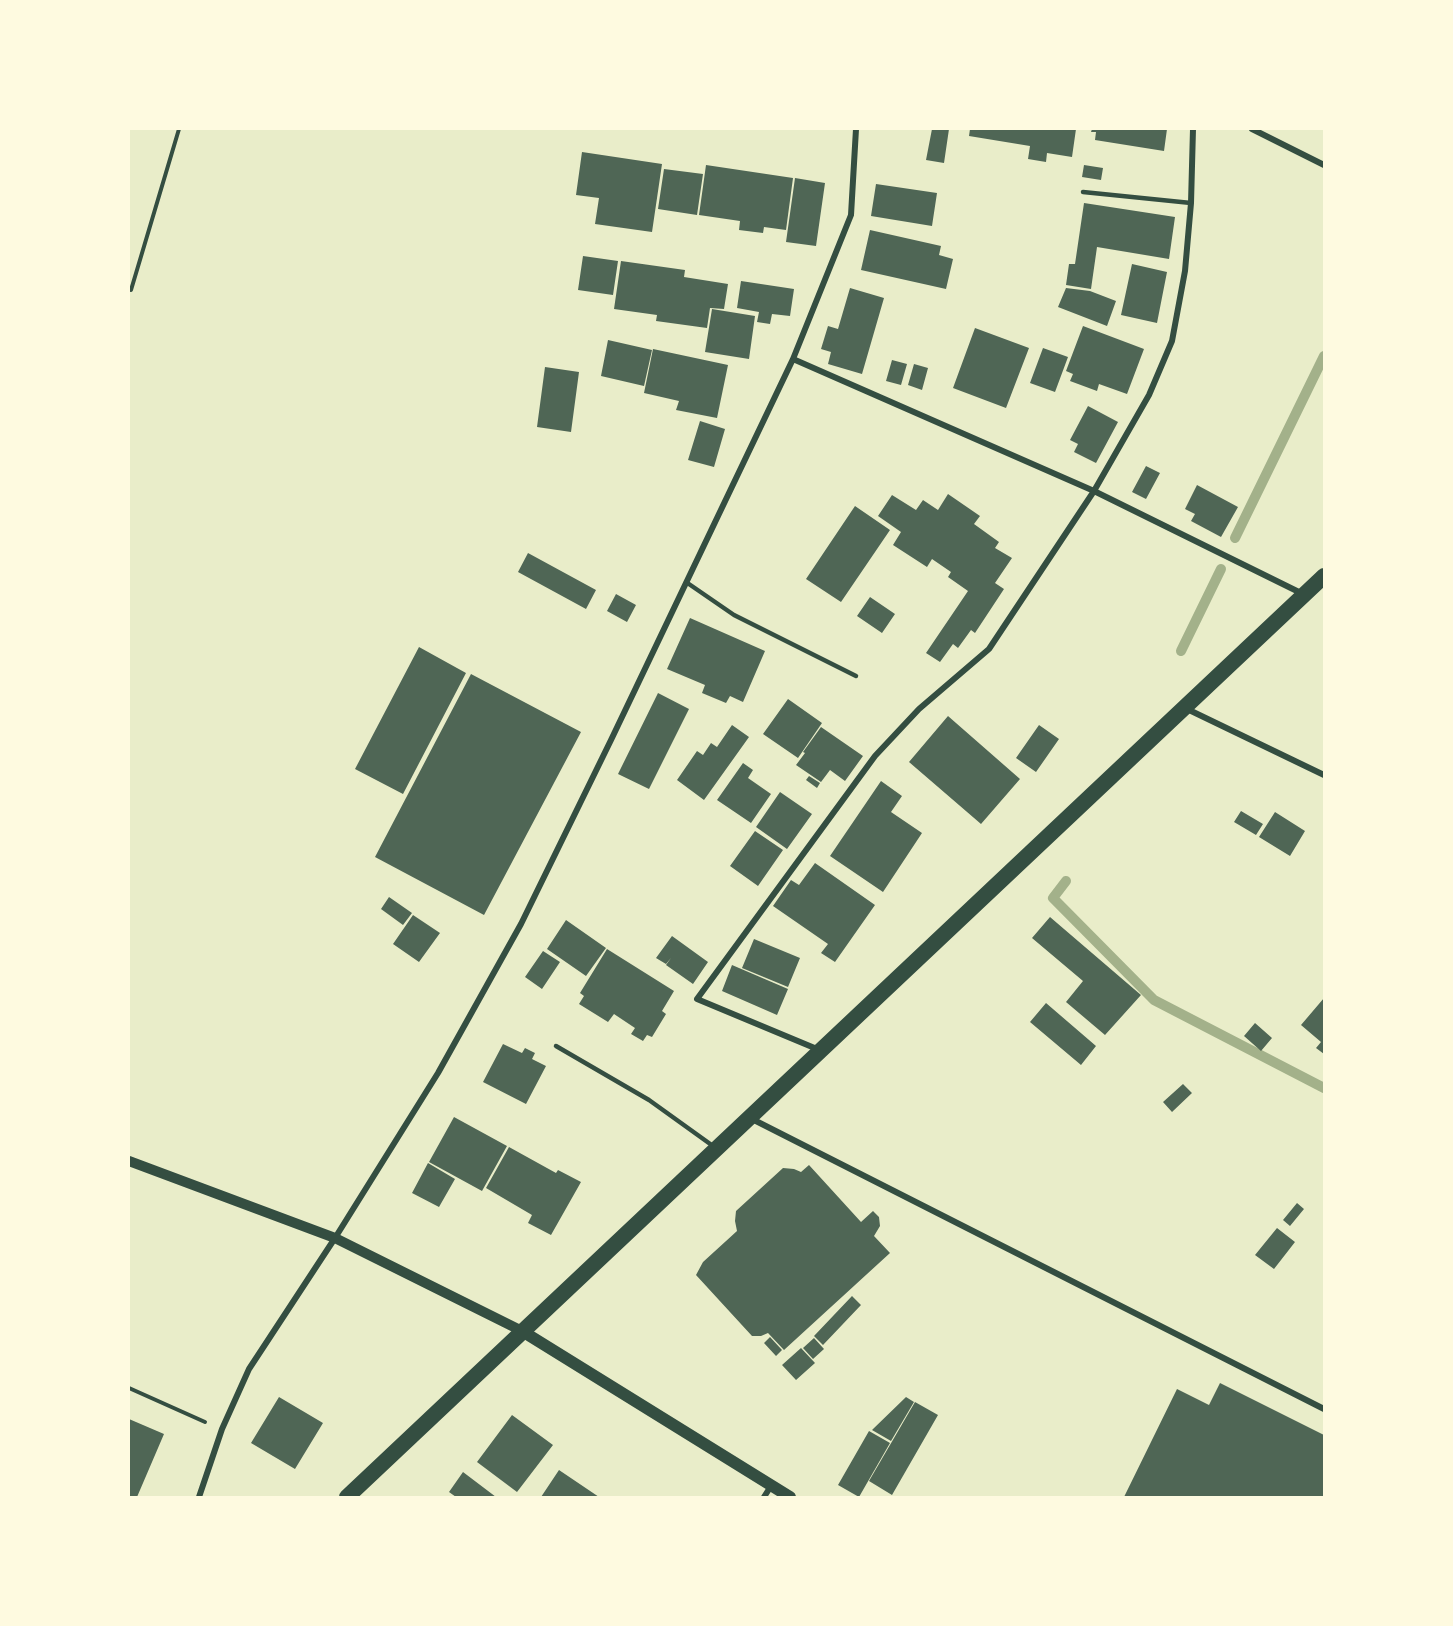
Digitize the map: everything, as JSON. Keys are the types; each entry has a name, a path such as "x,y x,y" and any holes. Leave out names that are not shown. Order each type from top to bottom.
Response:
{"highway":[{"path":"347,1497 1324,576"}],"main road":[{"path":"522,1331 768,1492 790,1497"}],"street":[{"path":"199,1497 222,1429 249,1369 335,1238 438,1073 521,924 611,740 792,359 851,215 856,129"},
{"path":"820,1051 697,999 875,756 920,709 990,649 1094,490 1149,395 1172,341 1185,271 1191,203 1193,129"},
{"path":"1252,129 1324,165"},
{"path":"792,359 1094,490 1304,595"},
{"path":"1184,707 1324,775"},
{"path":"748,1118 1324,1408"},
{"path":"129,1161 335,1238 522,1331"}],"lane":[{"path":"1083,192 1191,203"},
{"path":"686,582 734,615 856,676"},
{"path":"556,1046 649,1100 716,1149"}],"path":[{"path":"131,290 179,129"},
{"path":"129,1388 222,1429"}],"building":[{"path":"932,129 949,129 944,163 926,160"},
{"path":"970,129 1076,129 1072,157 1047,153 1046,162 1028,159 1030,146 969,136"},
{"path":"1092,129 1167,129 1164,151 1095,140 1096,132 1091,132"},
{"path":"582,152 662,164 652,232 595,224 599,198 576,195"},
{"path":"706,165 793,178 786,230 764,227 763,233 739,230 740,221 699,215"},
{"path":"1084,165 1103,168 1101,180 1082,177"},
{"path":"664,169 703,174 697,215 658,209"},
{"path":"795,178 825,183 816,246 786,242"},
{"path":"876,184 937,193 932,226 871,216"},
{"path":"1084,203 1175,217 1169,259 1097,247 1091,289 1066,285 1069,264 1075,264"},
{"path":"870,230 941,246 939,255 953,259 946,289 861,270"},
{"path":"583,256 618,261 613,295 578,290"},
{"path":"621,261 685,270 684,277 728,284 724,309 710,308 707,328 656,321 657,315 614,309"},
{"path":"1132,264 1167,272 1157,323 1121,315"},
{"path":"741,281 794,289 790,316 772,314 770,324 757,322 759,312 737,308"},
{"path":"850,288 884,298 862,374 828,364 831,352 821,349 828,326 838,329"},
{"path":"1066,288 1090,291 1116,301 1107,326 1058,307"},
{"path":"712,309 755,316 749,359 705,352"},
{"path":"1083,326 1144,349 1127,394 1099,384 1097,391 1070,381 1073,374 1066,371"},
{"path":"975,328 1029,348 1006,408 953,388"},
{"path":"608,340 652,350 644,386 601,376"},
{"path":"1043,348 1068,357 1055,392 1030,383"},
{"path":"653,349 728,365 717,418 676,410 679,401 644,393"},
{"path":"892,360 907,364 901,385 886,381"},
{"path":"914,364 928,368 922,390 908,385"},
{"path":"545,367 579,372 571,432 537,427"},
{"path":"1088,406 1118,422 1096,463 1074,452 1078,444 1070,440"},
{"path":"700,421 725,429 714,467 688,460"},
{"path":"1146,466 1160,473 1146,499 1132,492"},
{"path":"1197,485 1238,507 1221,537 1191,521 1195,514 1185,509"},
{"path":"948,494 980,516 974,524 999,542 995,548 1012,558 995,583 1004,589 975,633 971,630 958,648 953,644 940,662 926,653 968,591 948,577 951,572 932,559 927,567 893,545 901,532 878,516 892,495 916,510 923,500 938,510"},
{"path":"855,506 890,530 841,602 806,579"},
{"path":"528,553 596,590 586,609 518,572"},
{"path":"616,594 636,605 627,622 607,611"},
{"path":"870,597 895,614 882,633 857,616"},
{"path":"690,618 765,651 743,702 730,696 726,703 702,693 705,685 667,669"},
{"path":"419,647 466,673 403,794 355,769"},
{"path":"471,674 581,732 484,915 375,857"},
{"path":"658,693 689,709 649,789 618,774"},
{"path":"788,699 822,723 798,758 763,734"},
{"path":"948,716 1020,779 981,824 909,762"},
{"path":"732,725 749,737 704,800 677,780 697,751 703,755 711,743 717,747"},
{"path":"1039,725 1059,739 1036,772 1016,758"},
{"path":"821,727 863,756 845,781 830,770 821,782 796,765"},
{"path":"743,763 753,770 748,778 771,794 751,823 717,800"},
{"path":"809,776 820,783 817,788 806,780"},
{"path":"881,781 902,796 891,812 922,833 883,892 830,856"},
{"path":"780,792 812,814 787,849 756,827"},
{"path":"1241,811 1263,824 1256,835 1234,822"},
{"path":"1275,812 1305,831 1290,856 1259,837"},
{"path":"755,831 783,850 758,886 730,866"},
{"path":"815,863 875,905 835,962 821,953 828,944 773,906 791,880 799,885"},
{"path":"389,897 412,913 403,925 381,909"},
{"path":"413,915 440,933 419,962 393,944"},
{"path":"1050,917 1141,995 1105,1035 1066,1002 1083,981 1032,938"},
{"path":"566,920 606,948 586,976 547,949"},
{"path":"672,936 708,962 693,984 666,965 671,958 666,964 656,958"},
{"path":"754,939 800,958 788,987 742,968"},
{"path":"607,949 674,991 662,1011 666,1014 652,1037 647,1035 643,1041 631,1034 635,1028 614,1014 608,1022 579,1004 584,996 580,993"},
{"path":"543,951 560,962 542,989 525,977"},
{"path":"732,965 788,989 777,1015 722,991"},
{"path":"1324,998 1324,1054 1316,1048 1321,1042 1301,1025"},
{"path":"1046,1003 1096,1046 1081,1065 1030,1022"},
{"path":"1255,1023 1272,1038 1261,1051 1244,1036"},
{"path":"503,1044 522,1053 525,1048 535,1053 532,1059 546,1066 526,1104 483,1082"},
{"path":"1183,1084 1192,1093 1172,1112 1163,1102"},
{"path":"454,1117 507,1146 482,1191 429,1162"},
{"path":"509,1147 556,1173 558,1170 581,1182 551,1235 528,1223 532,1215 486,1188"},
{"path":"428,1163 455,1179 439,1207 412,1193"},
{"path":"809,1165 861,1222 873,1211 879,1217 880,1226 874,1236 890,1253 784,1350 768,1333 752,1336 696,1275 703,1262 737,1231 736,1211 783,1168 801,1172"},
{"path":"1297,1203 1304,1209 1290,1226 1283,1220"},
{"path":"1277,1228 1295,1242 1274,1269 1255,1255"},
{"path":"852,1296 861,1305 823,1345 814,1336"},
{"path":"770,1337 782,1350 776,1356 764,1343"},
{"path":"814,1338 824,1349 813,1359 803,1348"},
{"path":"801,1348 815,1363 796,1380 782,1365"},
{"path":"1220,1383 1324,1435 1324,1497 1124,1497 1177,1389 1209,1405"},
{"path":"279,1397 323,1423 295,1469 251,1443"},
{"path":"906,1397 914,1402 891,1441 872,1430"},
{"path":"915,1402 938,1415 892,1495 869,1481"},
{"path":"512,1415 553,1445 517,1492 477,1462"},
{"path":"129,1419 164,1434 137,1497 129,1497"},
{"path":"869,1431 890,1443 859,1497 838,1485"},
{"path":"559,1470 599,1497 541,1497"},
{"path":"463,1472 496,1497 456,1497 449,1492"}],"waterway":[{"path":"1235,538 1324,356"},
{"path":"1181,651 1221,569"},
{"path":"1066,881 1053,898 1154,1000 1324,1088"}]}
